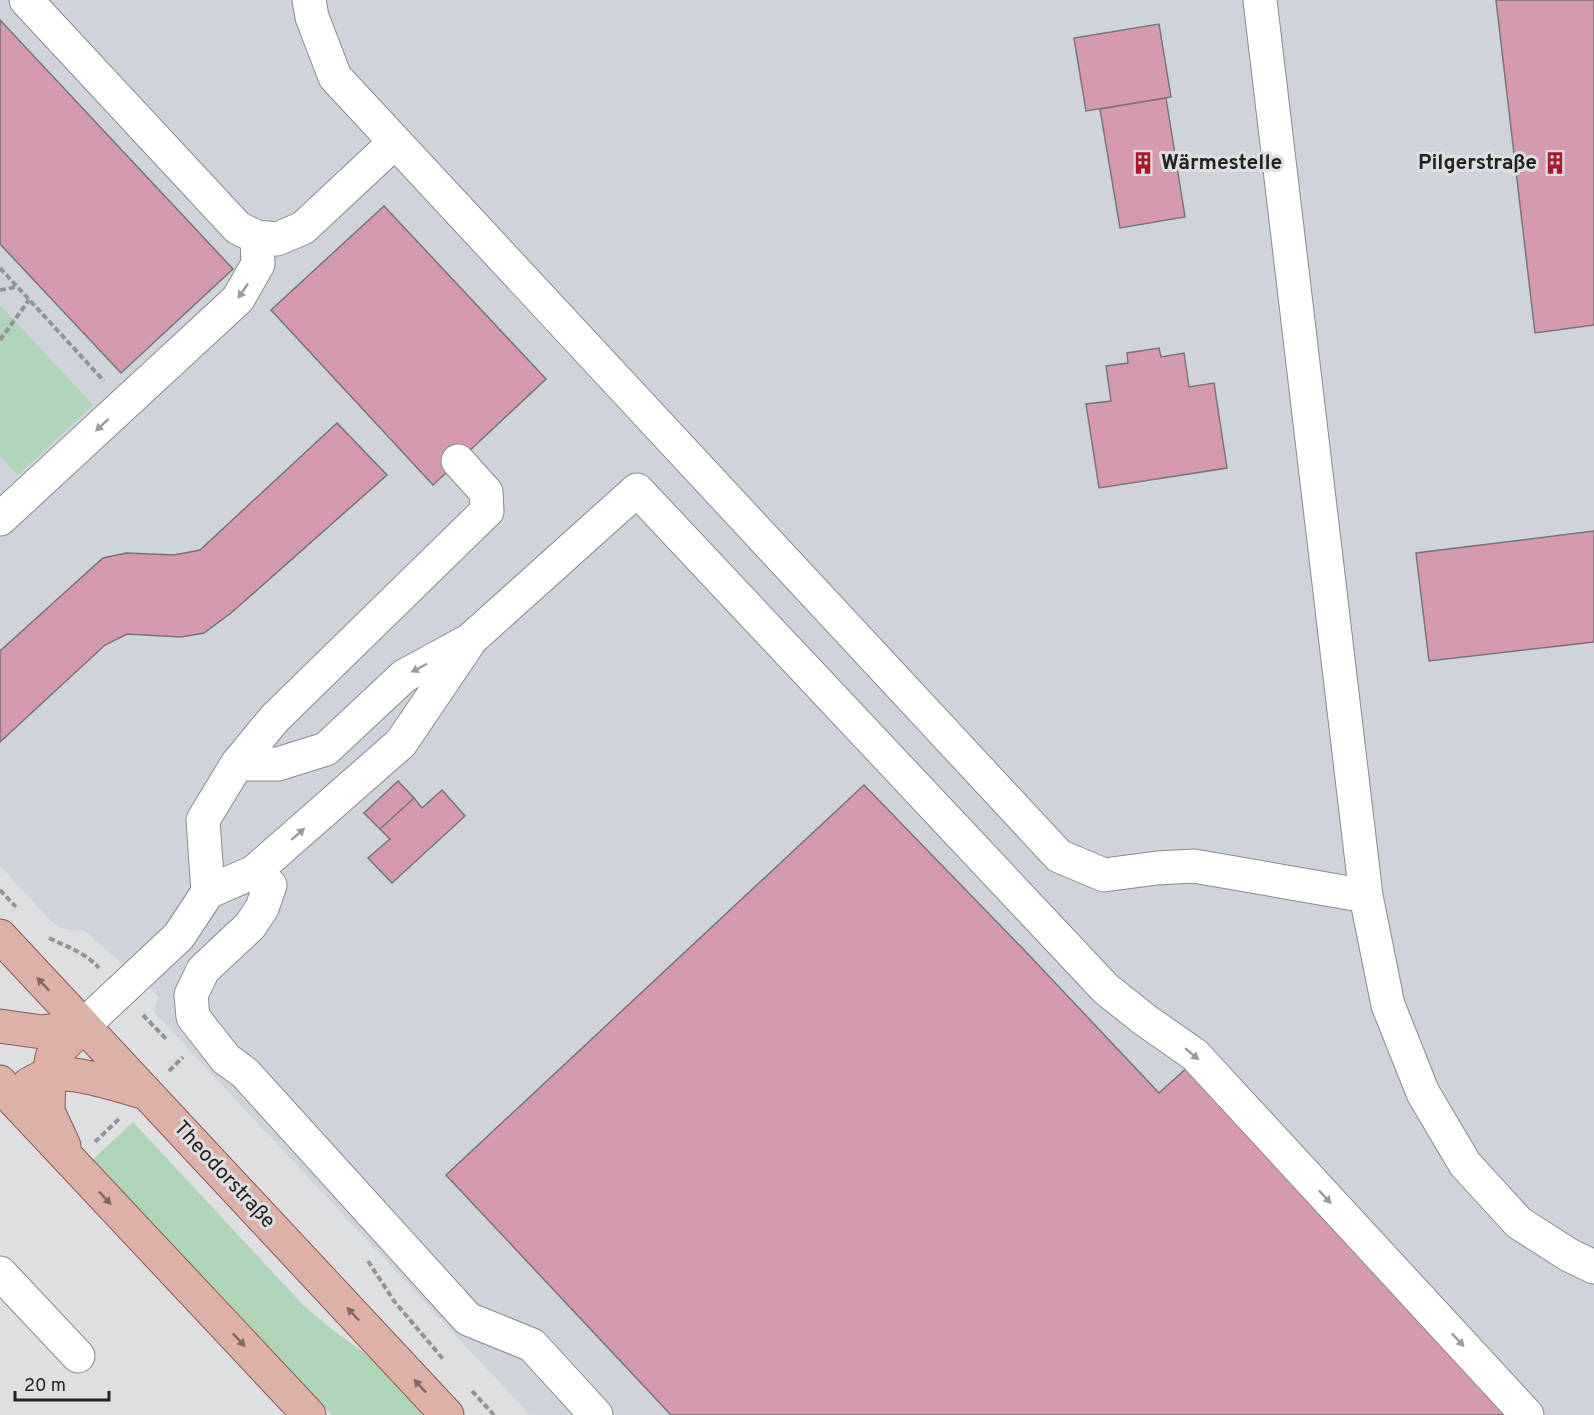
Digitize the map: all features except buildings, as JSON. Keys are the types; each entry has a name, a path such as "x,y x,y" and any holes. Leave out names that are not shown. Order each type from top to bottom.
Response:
{"main road":[{"name":"Theodorstraße","path":"12,926 83,1026 447,1415"},
{"path":"0,1026 42,1032 83,1026"},
{"path":"83,1026 52,1057 48,1111 81,1154 309,1415"},
{"path":"2,1092 49,1074 73,1075 146,1092"},
{"path":"2,1092 81,1154"}],"lane":[{"path":"26,0 238,228 256,237 277,239 303,228 395,142"},
{"path":"309,0 312,17 335,77 1059,856 1104,875 1194,866 1366,896"},
{"path":"1260,0 1366,896 1388,1005 1423,1093 1465,1164 1519,1223 1569,1255 1594,1267"},
{"path":"0,519 238,299 258,264 256,237"},
{"path":"208,892 203,820 237,764 274,718 488,511 486,492 458,461"},
{"path":"237,764 278,764 326,750 405,676 470,640 637,490 1106,989 1195,1055 1527,1415"},
{"path":"83,1026 179,936 208,892 254,873 401,743 470,640"},
{"path":"254,873 270,885 262,908 250,926 203,970 191,995 193,1017 226,1059 245,1073 468,1319 532,1345 596,1415"},
{"path":"0,1273 78,1356"}],"path":[{"path":"0,268 125,404"},
{"path":"0,290 17,287"},
{"path":"0,340 29,300"},
{"path":"0,890 12,926"},
{"path":"49,938 76,949 90,959"},
{"path":"144,1016 168,1041"},
{"path":"81,1154 183,1058 176,1049"},
{"path":"363,1255 394,1301 447,1364"},
{"path":"470,1388 494,1415"}],"shaded area":[{"path":"0,0 1594,0 1594,1415 530,1415 153,1011 159,997 84,930 61,928 50,920 0,866"}],"green space":[{"path":"0,305 93,405 18,475 0,456"},
{"path":"133,1122 304,1306 375,1361 426,1415 332,1415 92,1160"}],"place":[{"name":"Wärmestelle","path":"1143,163"},
{"name":"Pilgerstraße","path":"1555,163"}]}
